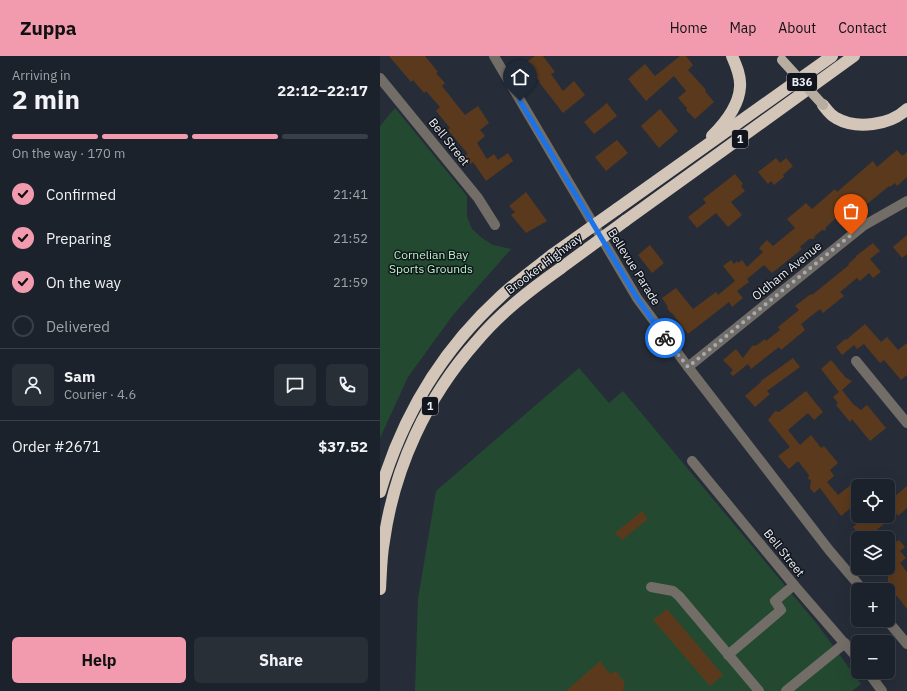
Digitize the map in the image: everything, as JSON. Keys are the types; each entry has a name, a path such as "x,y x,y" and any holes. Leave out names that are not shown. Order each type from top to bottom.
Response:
{"highway":[{"path":"685,162 720,128 730,114 737,100 740,86 738,70 732,56"},
{"name":"Brooker Highway","path":"380,492 389,462 402,431 424,390 448,354 467,330 500,297 552,255 685,162 832,56"},
{"name":"Brooker Highway","path":"380,589 384,540 398,480 413,440 431,404 453,369 476,341 508,309 529,292 854,56"},
{"path":"823,105 838,112 864,116 887,112 898,107 907,100"},
{"path":"823,105 829,113 837,118 851,123 863,124 875,124 888,120 907,109"}],"main road":[{"name":"B36","path":"782,60 823,105"}],"street":[{"name":"Bellevue Parade","path":"494,56 637,298 688,367 829,550 857,583"},
{"name":"Bell Street","path":"380,78 478,198 495,225"},
{"name":"Oldham Avenue","path":"688,367 863,226 907,201"},
{"path":"856,361 907,423"},
{"name":"Bell Street","path":"692,461 794,585 851,650"},
{"path":"728,655 781,610 775,601 794,585"},
{"path":"651,588 673,591 759,691"},
{"path":"894,627 907,644"},
{"path":"786,691 845,643"},
{"path":"873,679 882,691"}],"green space":[{"name":"Cornelian Bay Sports Grounds","path":"395,108 467,196 467,217 472,229 493,245 511,249 453,315 408,377 380,438 380,126"},
{"path":"579,368 609,403 623,391 817,624 851,670 851,679 857,679 861,684 852,691 415,691 418,599 436,491"}],"building":[{"path":"389,56 425,56 438,72 436,73 445,83 442,86 465,115 478,106 489,123 480,130 485,136 477,143 487,159 494,154 498,160 508,153 513,161 486,181 473,162 470,164 464,156 468,154 448,130 450,128 436,111 440,107 426,91 424,93 413,80 411,82"},
{"path":"535,56 543,56 555,72 551,74 563,91 574,81 585,95 563,113 539,82 540,81 527,70 518,68"},
{"path":"680,56 686,56 693,65 688,70 706,90 705,91 714,102 695,119 686,110 687,108 678,98 686,91 674,76 646,101 628,79 645,64 655,76"},
{"path":"607,103 617,116 594,134 584,122"},
{"path":"660,109 678,131 659,148 641,126"},
{"path":"617,140 628,153 606,171 595,157"},
{"path":"897,150 902,156 907,152 907,177 897,186 895,183 890,187 889,186 861,209 856,204 838,220 836,218 826,227 825,231 822,230 815,236 814,239 809,239 800,247 802,249 772,273 764,265 747,279 749,282 737,291 743,298 732,307 729,302 688,334 667,308 668,307 662,298 676,288 693,309 716,292 718,295 735,281 723,266 731,260 734,264 737,261 738,263 742,260 747,267 763,252 759,248 767,240 773,246 795,228 787,219 806,203 812,209 835,189 837,192 873,161 877,167"},
{"path":"776,158 780,163 786,158 793,166 783,175 784,177 774,185 771,181 768,184 758,172"},
{"path":"735,174 743,184 741,186 745,191 731,202 742,215 728,227 716,213 697,228 688,217 706,203 703,199"},
{"path":"526,192 547,221 526,233 511,215 515,212 509,206"},
{"path":"907,235 907,254 902,258 893,247"},
{"path":"873,243 880,251 870,259 881,272 873,278 869,273 860,281 857,278 840,292 844,296 823,313 820,309 801,324 805,330 781,350 779,347 751,369 748,364 733,376 730,373 733,370 723,360 736,349 743,358 752,346 757,345 765,339 766,341 780,330 778,327 799,310 795,306 811,294 812,295"},
{"path":"650,245 664,263 652,273 638,255"},
{"path":"865,324 881,342 887,337 898,350 907,343 907,375 901,380 884,360 880,363 864,344 857,349 854,345 842,355 836,347"},
{"path":"793,358 800,367 767,391 770,394 755,407 745,396 761,381"},
{"path":"831,360 846,378 852,381 842,390 853,404 861,410 867,405 886,428 870,441 852,419 850,422 836,405 838,403 833,397 839,392 821,369"},
{"path":"806,391 823,412 814,420 808,413 788,430 800,445 811,435 821,448 824,446 838,463 830,470 834,476 827,482 838,495 851,485 851,508 841,516 820,488 814,493 810,488 811,480 808,479 809,475 798,461 789,469 778,456 790,447 768,420 775,411 779,412"},
{"path":"907,486 907,508 898,516 897,514 895,516 895,496"},
{"path":"642,511 648,519 622,540 615,533"},
{"path":"858,523 884,524 876,531 856,531 853,527"},
{"path":"899,540 905,547 900,551 906,558 900,563 907,572 907,609 897,596 895,597 895,583 887,583 888,575 895,575 895,543"},
{"path":"667,609 723,675 710,686 653,620"},
{"path":"600,661 610,674 616,671 625,683 623,691 566,691"}],"way so far":[{"path":"665,338 688,367 851,235"}],"route":[{"path":"520,101 637,298 665,338"}]}
